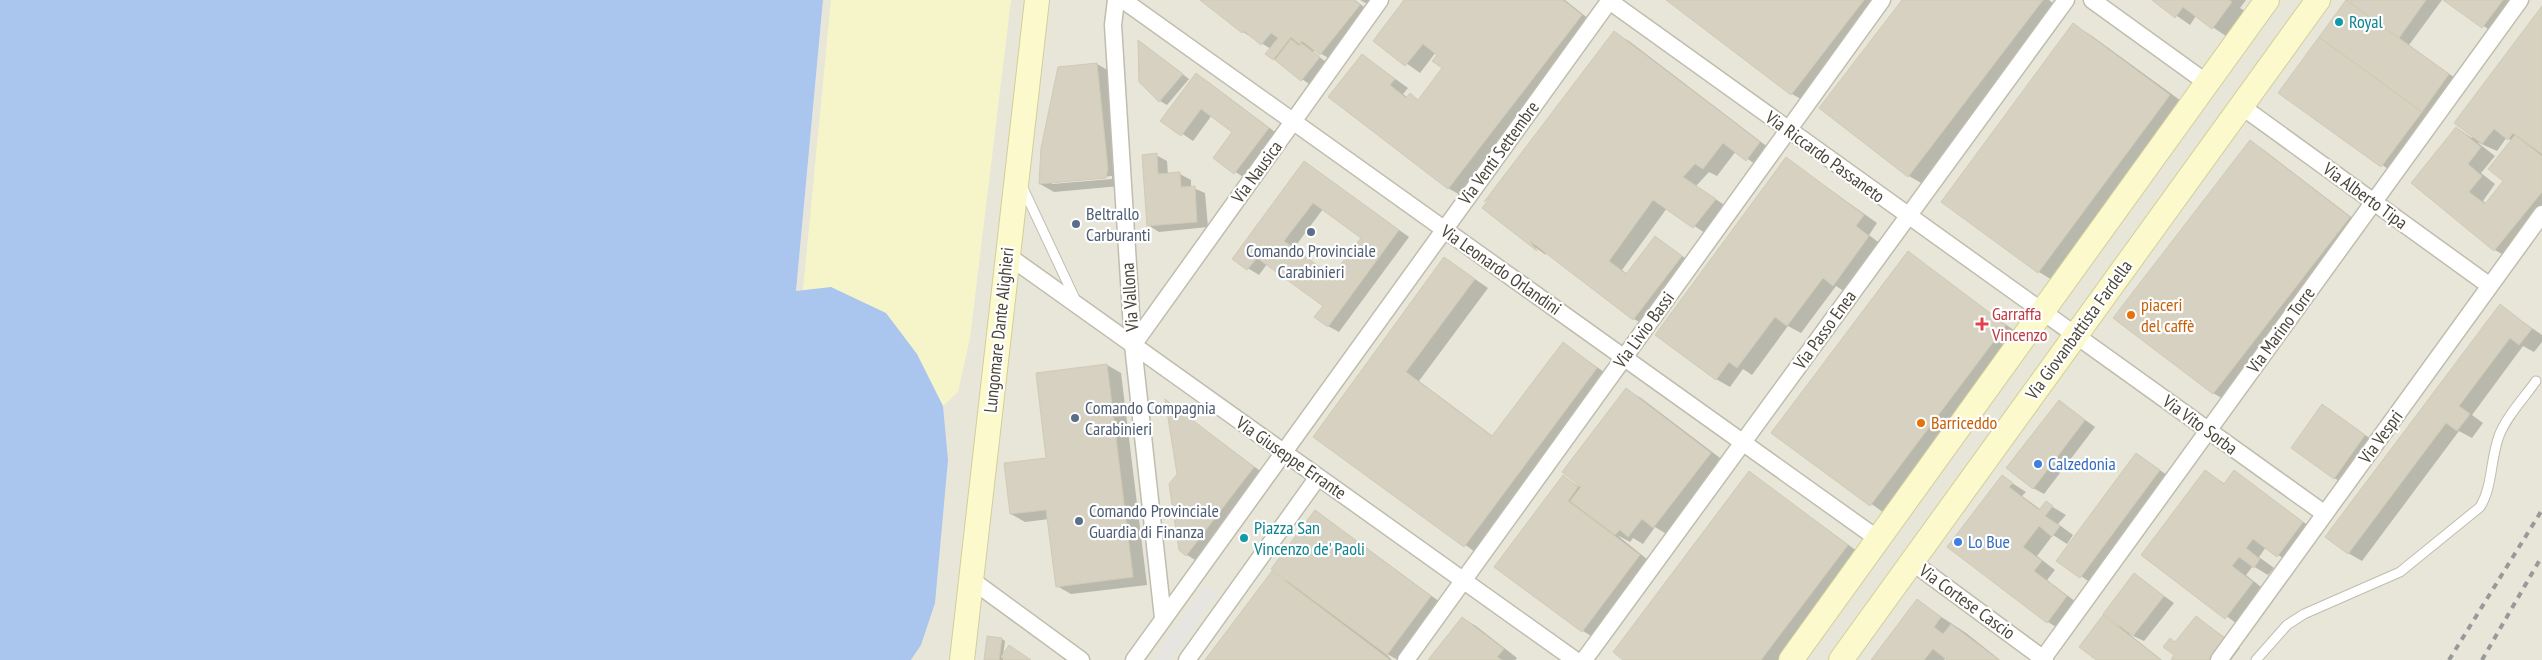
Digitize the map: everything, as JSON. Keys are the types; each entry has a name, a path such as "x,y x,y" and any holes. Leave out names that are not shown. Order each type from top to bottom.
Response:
{"main road":[{"name":"Lungomare Dante Alighieri","path":"962,660 973,581 1007,255 1037,0"},
{"path":"1791,660 2267,0"},
{"name":"Via Giovanbattista Fardella","path":"1841,660 2318,0"}],"street":[{"name":"Via Vallona","path":"1116,0 1113,25 1133,345 1163,618"},
{"name":"Via Leonardo Orlandini","path":"1123,0 1878,539"},
{"name":"Via Nausica","path":"1133,345 1380,0"},
{"name":"Via Riccardo Passaneto","path":"1609,0 2042,313"},
{"name":"Via Venti Settembre","path":"1134,660 1609,0"},
{"name":"Via Livio Bassi","path":"1406,660 1882,0"},
{"name":"Via Passo Enea","path":"1584,660 2066,0"},
{"path":"2092,0 2207,83"},
{"name":"Via Marino Torre","path":"2043,659 2520,0"},
{"name":"Via Alberto Tipa","path":"2241,106 2490,286"},
{"name":"Via Vespri","path":"2219,660 2542,214"},
{"name":"Via Giuseppe Errante","path":"1007,255 1575,660"},
{"name":"Via Vito Sorba","path":"2042,313 2325,514"},
{"path":"1187,660 1318,477"},
{"name":"Via Cortese Cascio","path":"1912,562 2043,659"},
{"path":"973,581 1081,660"}],"lane":[{"path":"1017,175 1078,306"},
{"path":"2256,660 2287,625 2304,614 2400,572 2480,507 2486,497 2493,452 2500,433 2536,381"}],"shaded area":[{"path":"823,0 2542,0 2542,660 911,660 921,645 796,291"},
{"path":"1206,584 1211,591 1219,591 1170,660 1158,660 1154,657"}],"sand":[{"path":"831,0 1011,0 970,338 958,392 943,406 917,354 803,290"}],"water":[{"path":"0,0 823,0 796,291 831,287 886,313 917,354 943,406 948,460 935,603 921,645 911,660 0,660"}],"building":[{"path":"1200,0 1354,0 1360,5 1320,55 1302,41 1299,44 1291,37 1273,60 1265,54 1278,38 1271,33 1261,45 1244,31 1242,33"},
{"path":"1404,0 1563,0 1582,15 1448,189 1328,97 1362,54 1395,79 1390,85 1406,98 1410,93 1418,100 1442,68 1432,61 1437,55 1423,44 1405,66 1373,41"},
{"path":"1666,0 1864,0 1791,95"},
{"path":"1902,0 2043,0 1908,177 1819,108"},
{"path":"2152,0 2229,0 2232,2 2212,29 2183,7 2175,18"},
{"path":"2346,0 2449,74 2422,112 2319,37"},
{"path":"2346,0 2426,0 2399,38"},
{"path":"2443,0 2503,0 2482,28"},
{"path":"2542,6 2542,154 2513,133 2508,140 2494,129 2482,144 2454,123"},
{"path":"2073,23 2170,95 2038,273 1941,202"},
{"path":"1614,31 1760,142 1746,161 1723,143 1703,169 1695,164 1683,177 1716,199 1693,228 1653,200 1609,261 1626,274 1655,236 1682,256 1633,320 1530,241 1537,251 1482,208 1490,198 1484,202"},
{"path":"2319,37 2422,112 2381,167 2278,93"},
{"path":"1291,39 1299,46 1301,43 1320,57 1301,81 1275,60"},
{"path":"1138,40 1183,74 1159,102 1139,82"},
{"path":"1097,63 1108,169 1106,178 1039,184 1041,148 1058,67"},
{"path":"1196,73 1269,128 1234,174 1213,158 1232,132 1201,109 1181,136 1160,121"},
{"path":"2456,127 2481,147 2468,164 2482,176 2469,192 2485,204 2503,181 2488,169 2515,135 2542,156 2542,192 2494,251 2411,183"},
{"path":"2250,140 2350,217 2213,394 2113,318"},
{"path":"1157,153 1158,174 1180,172 1181,187 1195,186 1197,222 1147,226 1142,155"},
{"path":"1786,157 1864,215 1856,226 1869,236 1833,286 1823,278 1787,326 1775,317 1737,368 1729,362 1716,380 1655,335"},
{"path":"1304,161 1399,230 1328,327 1314,317 1323,306 1257,258 1247,270 1232,259","holes":["1313,203 1361,238 1332,276 1284,241"]},
{"path":"1908,251 2006,325 1870,506 1771,433"},
{"path":"1444,257 1475,279 1406,372 1492,436 1563,342 1597,368 1464,547 1313,437"},
{"path":"2500,304 2532,329 2519,345 2510,338 2459,406 2470,414 2457,431 2446,423 2348,554 2325,537"},
{"path":"1107,364 1133,577 1056,587 1046,510 1010,514 1004,463 1046,458 1036,373"},
{"path":"1626,388 1711,453 1653,528 1642,519 1628,537 1620,530 1615,535 1570,501 1581,487 1562,472"},
{"path":"1165,399 1254,467 1186,556 1179,550 1169,484 1177,474"},
{"path":"2059,400 2085,420 2033,489 2006,468"},
{"path":"2322,404 2365,435 2334,479 2291,448"},
{"path":"2136,453 2160,470 2080,578 2056,561"},
{"path":"2205,470 2224,484 2234,470 2303,522 2277,557 2253,539 2246,548 2260,559 2254,568 2239,557 2232,566 2253,582 2225,619 2141,555"},
{"path":"1749,471 1848,545 1761,660 1623,660 1613,652"},
{"path":"1563,475 1578,487 1568,501 1640,555 1582,632 1494,567"},
{"path":"2002,475 2013,483 2009,487 2039,510 2046,501 2053,506 2045,516 2060,526 2052,537 2039,526 2023,547 2042,561 2034,571 2067,596 2047,623 1947,547"},
{"path":"1315,510 1431,596 1387,655 1271,569"},
{"path":"1272,571 1389,659 1389,660 1205,660"},
{"path":"2134,573 2164,596 2133,636 2103,614"},
{"path":"1917,599 1941,617 1934,627 1943,634 1951,624 1999,660 1947,660 1933,649 1924,660 1871,660"},
{"path":"2103,615 2161,660 2096,660 2079,647"},
{"path":"2196,616 2227,640 2211,660 2171,660 2174,655 2163,647 2170,638 2175,642"},
{"path":"1462,617 1504,649 1497,657 1502,660 1428,660"},
{"path":"987,636 1002,638 999,660 984,660"},
{"path":"1009,645 1031,660 1005,660 1001,657"}],"railway":[{"path":"2449,660 2542,510"},
{"path":"2482,660 2542,556"}],"place":[{"name":"Royal","path":"2339,22"},
{"name":"Beltrallo Carburanti","path":"1076,224"},
{"name":"Comando Provinciale Carabinieri","path":"1311,232"},
{"name":"piaceri del caffè","path":"2131,315"},
{"name":"Garraffa Vincenzo","path":"1982,324"},
{"name":"Comando Compagnia Carabinieri","path":"1075,418"},
{"name":"Barriceddo","path":"1921,423"},
{"name":"Calzedonia","path":"2038,464"},
{"name":"Comando Provinciale Guardia di Finanza","path":"1079,521"},
{"name":"Piazza San Vincenzo de' Paoli","path":"1244,538"},
{"name":"Lo Bue","path":"1958,542"}]}
